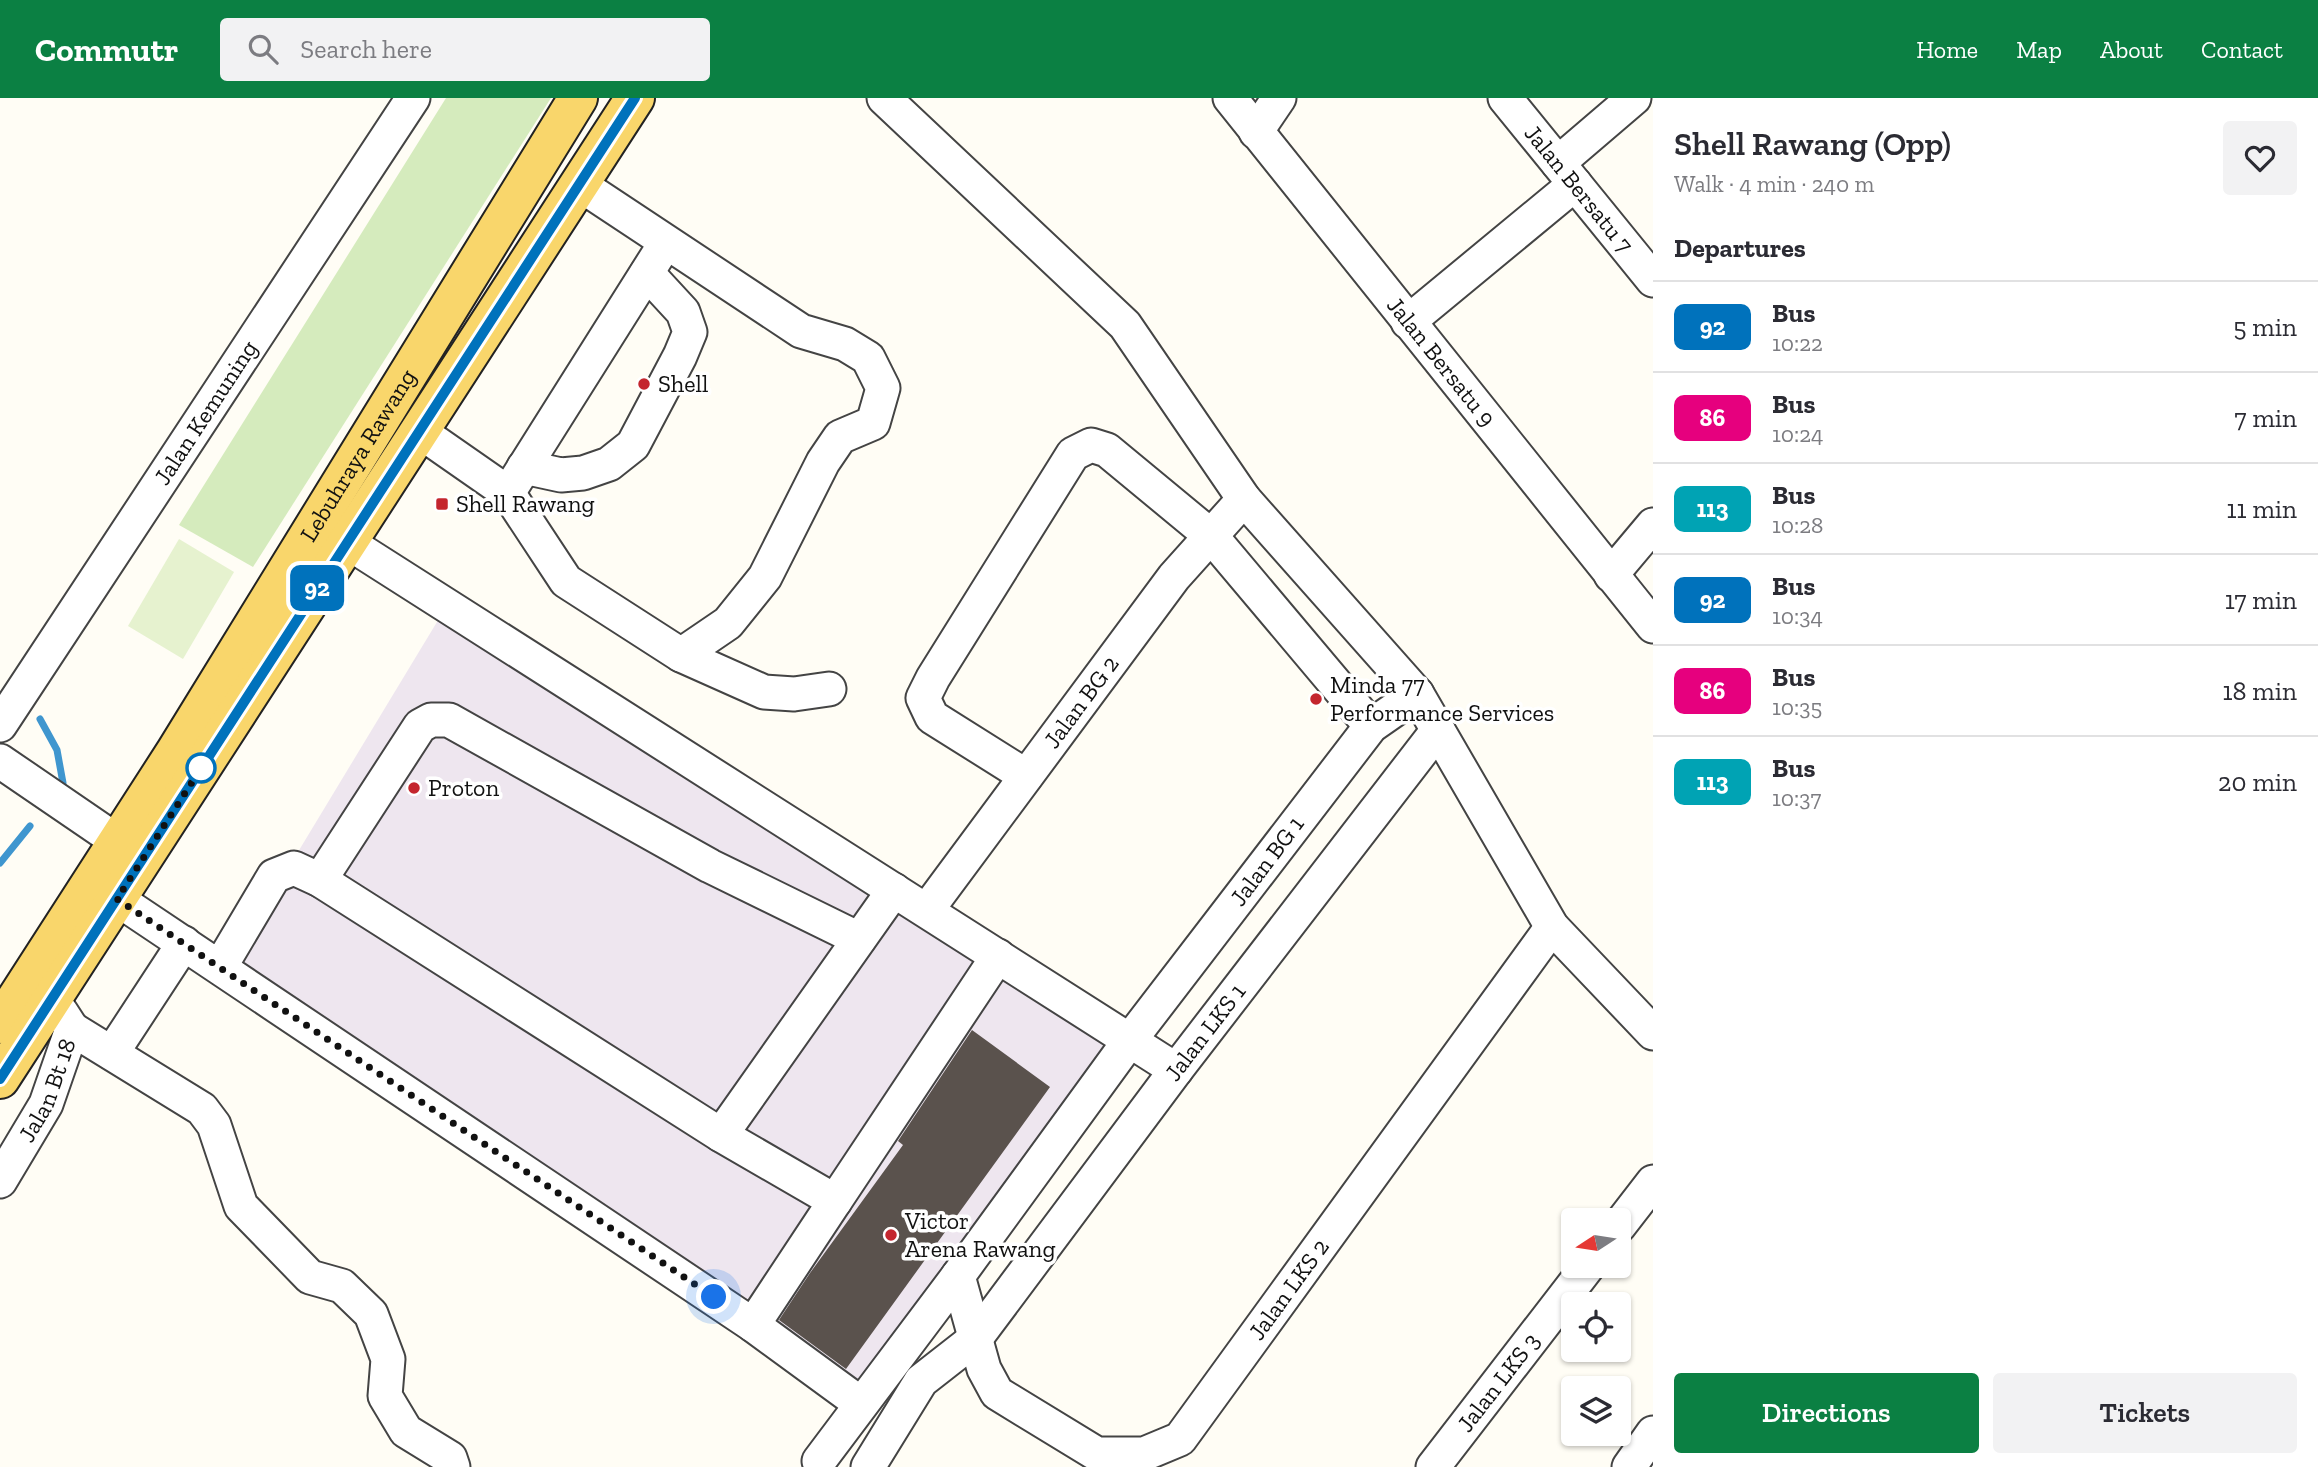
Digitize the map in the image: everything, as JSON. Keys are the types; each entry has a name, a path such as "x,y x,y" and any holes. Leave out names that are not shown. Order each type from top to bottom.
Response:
{"main road":[{"name":"Lebuhraya Rawang","path":"0,1024 176,751 578,98"},
{"name":"Lebuhraya Rawang","path":"0,1079 62,1013 117,899 635,98"}],"street":[{"name":"Jalan Kemuning","path":"0,725 413,98"},
{"path":"884,98 1125,325 1244,499 1417,694 1552,927 1653,1033"},
{"name":"Jalan Bersatu 9","path":"1230,98 1653,626"},
{"path":"1256,132 1279,98"},
{"name":"Jalan Bersatu 7","path":"1505,98 1653,280"},
{"path":"1408,323 1566,174 1634,98"},
{"path":"579,184 801,331 845,344 868,358 883,388 873,423 840,437 823,462 765,577 728,623 681,655"},
{"path":"516,480 667,242"},
{"path":"419,431 516,480 583,472 609,464 633,445 690,332 683,312 647,273"},
{"path":"1026,776 933,717 923,698 1073,454 1091,445 1107,450 1211,536 1371,726"},
{"path":"516,480 566,581 681,655 764,692 794,694 829,689"},
{"name":"Jalan BG 2","path":"927,910 1174,577 1244,499"},
{"path":"1611,575 1653,525"},
{"path":"347,542 1176,1070"},
{"name":"Jalan BG 1","path":"819,1461 1130,1041 1371,726 1417,694"},
{"path":"320,880 420,726 431,720 449,720 710,866 859,939"},
{"name":"Jalan LKS 1","path":"868,1467 920,1381 976,1338 1176,1070 1438,730"},
{"path":"0,761 117,841"},
{"path":"220,967 274,876 294,868 320,880 721,1135 835,1201"},
{"path":"721,1135 894,890"},
{"path":"117,899 753,1325 861,1404"},
{"name":"Jalan LKS 2","path":"958,1276 984,1369 998,1393 1097,1454 1144,1454 1180,1439 1552,927"},
{"path":"112,1053 184,943"},
{"path":"753,1325 998,956"},
{"path":"62,1013 112,1053 202,1109 214,1125 241,1206 310,1277 342,1286 371,1314 388,1359 385,1396 405,1431 450,1458 453,1467"},
{"name":"Jalan Bt 18","path":"0,1181 46,1104 62,1013"},
{"path":"1631,1210 1653,1182"},
{"name":"Jalan LKS 3","path":"1433,1467 1579,1278"},
{"path":"1629,1467 1653,1433"}],"shaded area":[{"path":"440,617 1119,1047 860,1394 229,966"}],"green space":[{"path":"446,98 551,98 253,567 179,525"},
{"path":"179,539 234,572 183,659 128,626"}],"building":[{"name":"Victor Arena Rawang","path":"972,1030 1050,1087 846,1369 779,1320 903,1145 898,1141"}],"waterway":[{"path":"40,719 57,750 63,783"},
{"path":"0,863 30,826"}],"bus line":[{"name":"92","path":"0,1079 635,98"}],"place":[{"name":"Shell","path":"644,384"},
{"name":"Shell Rawang","path":"442,504"},
{"name":"Minda 77 Performance Services","path":"1316,699"},
{"name":"Proton","path":"414,788"},
{"name":"Victor Arena Rawang","path":"891,1235"}],"route":[{"path":"201,768 203,765 117,899 714,1297"}]}
